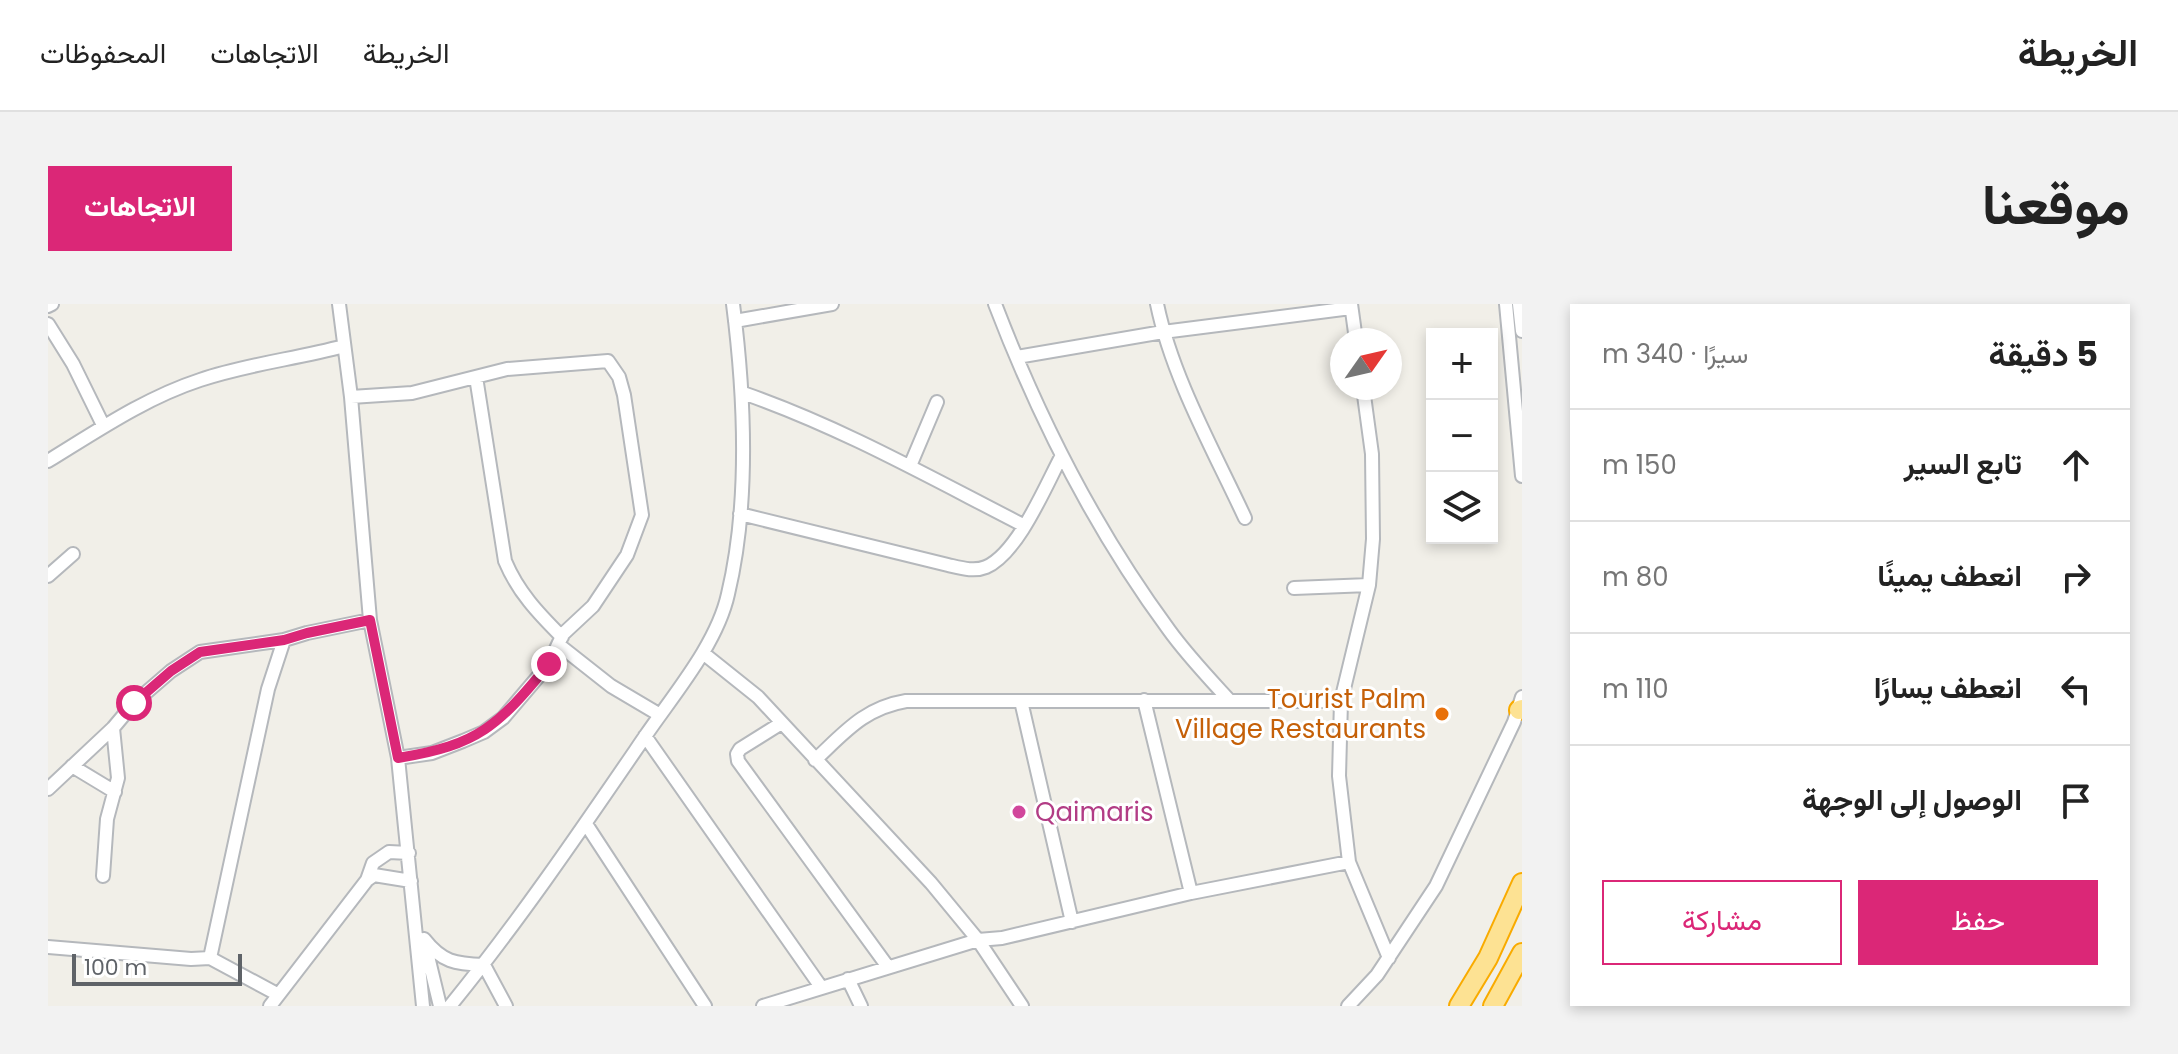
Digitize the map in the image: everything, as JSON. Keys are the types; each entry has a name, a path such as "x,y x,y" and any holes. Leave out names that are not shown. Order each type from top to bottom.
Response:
{"highway":[{"path":"1459,1006 1488,958 1522,883"},
{"path":"1493,1006 1522,953"},
{"path":"1507,1006 1510,978"}],"street":[{"path":"339,304 351,397 370,620 398,758 423,1006"},
{"path":"450,1006 484,965 586,824 703,653 720,619 728,595 740,514 743,393 733,304"},
{"path":"735,321 832,304"},
{"path":"995,304 1061,457 1127,568 1170,631 1229,700"},
{"path":"1157,304 1163,332 1245,518"},
{"path":"1506,304 1522,476"},
{"path":"1519,304 1522,331"},
{"path":"1017,357 1288,310 1351,306 1354,328"},
{"path":"48,324 73,364 103,425"},
{"path":"48,461 103,425 197,380 344,346"},
{"path":"351,397 412,393 507,369 608,361 619,377 642,515 627,555 611,581 561,641 549,664 518,702 484,732 432,753 398,758"},
{"path":"476,377 505,561 517,587 561,641 611,686 660,715"},
{"path":"743,393 798,412 1023,525"},
{"path":"1365,400 1375,502 1369,585 1341,701 1339,776 1349,862 1389,958"},
{"path":"910,466 937,402"},
{"path":"740,514 977,569 995,562 1004,554 1061,457"},
{"path":"48,576 73,554"},
{"path":"1294,588 1369,585"},
{"path":"48,789 154,686 200,652 284,640 370,620"},
{"path":"210,958 268,689 284,640"},
{"path":"703,653 740,681 931,883 978,940 1022,1006"},
{"path":"1144,700 1191,893"},
{"path":"1021,701 1072,922"},
{"path":"815,760 858,720 891,703 1341,701"},
{"path":"1348,1006 1366,990 1436,886 1521,705"},
{"path":"780,724 740,749 738,761 888,967"},
{"path":"103,876 107,819 118,778 113,728"},
{"path":"645,736 821,987"},
{"path":"72,766 115,792"},
{"path":"586,824 705,1006"},
{"path":"367,880 373,863 383,854 409,853"},
{"path":"763,1006 978,940 1002,938 1191,893 1349,862"},
{"path":"48,947 210,958 273,1000 367,880 374,875 411,881"},
{"path":"415,918 424,939 440,1006"},
{"path":"424,939 435,953 453,962 484,965"},
{"path":"484,965 506,1006"},
{"path":"848,979 861,1006"}],"place":[{"name":"Tourist Palm Village Restaurants","path":"1442,714"},
{"name":"Qaimaris","path":"1019,812"}],"route":[{"path":"134,703 171,671 200,652 284,640 370,620 398,758 432,753 484,732 503,718 549,664"}]}
